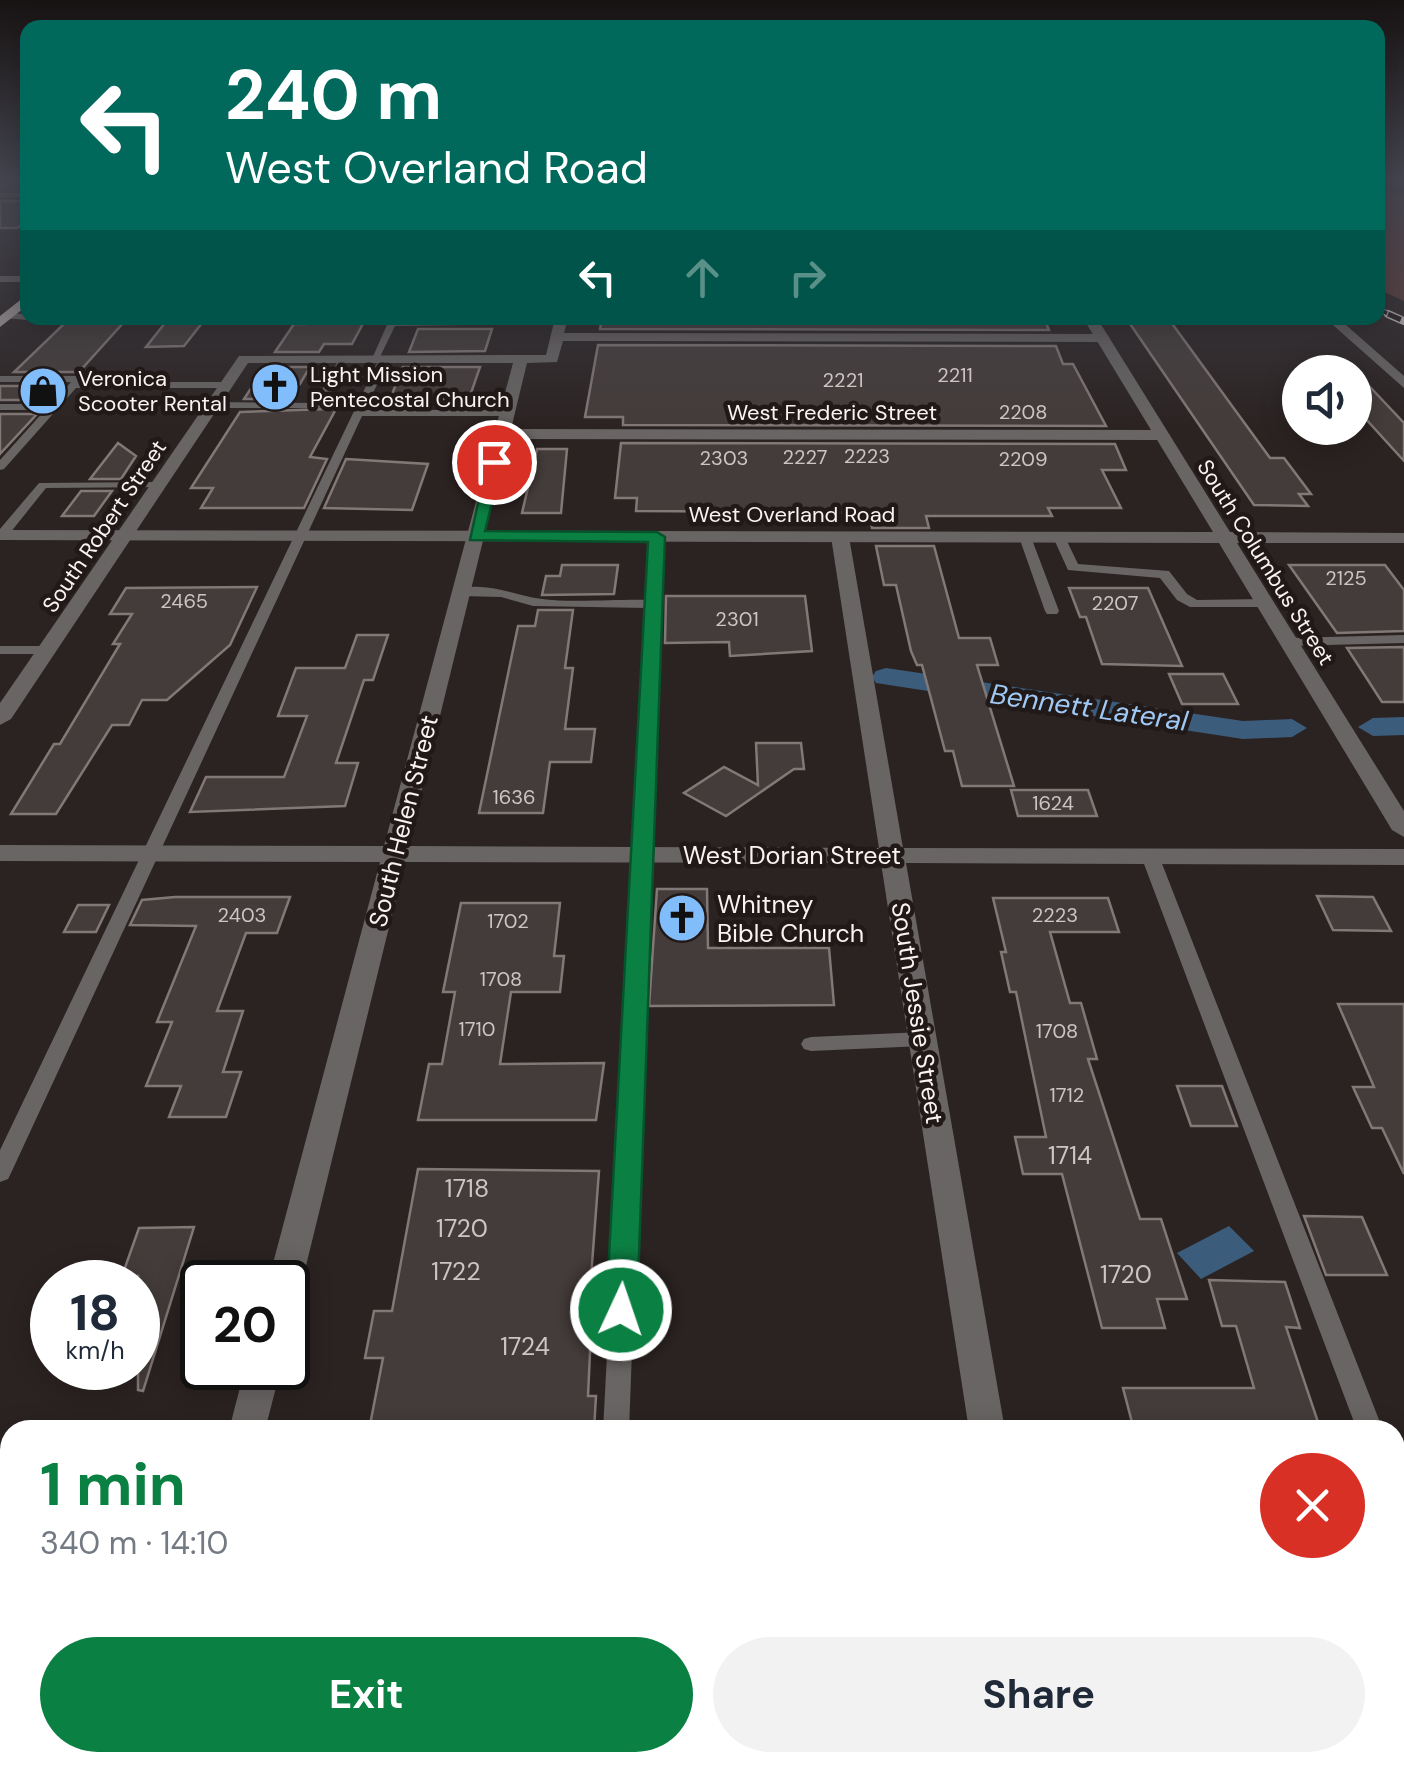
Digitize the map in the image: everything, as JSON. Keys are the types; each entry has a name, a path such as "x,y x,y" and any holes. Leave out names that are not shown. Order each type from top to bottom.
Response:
{"street":[{"path":"343,359 552,359 560,325"},
{"name":"South Columbus Street","path":"1095,325 1404,830"},
{"path":"1339,325 1404,384"},
{"path":"559,337 1103,338"},
{"name":"South Robert Street","path":"0,719 244,359 343,359"},
{"name":"South Helen Street","path":"291,1260 521,359"},
{"name":"West Frederic Street","path":"504,423 1162,435"},
{"name":"West Overland Road","path":"1,535 1404,538"},
{"name":"South Jessie Street","path":"840,537 985,1420"},
{"name":"West Dorian Street","path":"0,853 1404,856"},
{"path":"251,1420 258,1390"}],"lane":[{"path":"0,1173 302,536 358,413 390,325"},
{"path":"213,405 319,406 343,359"},
{"path":"0,379 79,379 1,465"},
{"path":"74,385 226,385"},
{"path":"0,407 53,407"},
{"path":"358,413 504,423"},
{"path":"1,535 43,485 159,485"},
{"path":"616,1420 657,537"},
{"path":"1025,537 1052,611"},
{"path":"1059,537 1073,568 1164,574 1182,597 1195,604 1266,603"},
{"path":"462,592 502,594 533,602 654,604"},
{"path":"1289,642 1404,639"},
{"path":"0,650 47,650"},
{"path":"1150,856 1366,1420"},
{"path":"811,1044 922,1039"}],"shaded area":[{"path":"1385,264 1404,264 1404,301 1385,292"}],"water":[{"path":"1229,1226 1254,1251 1201,1279 1177,1253"}],"building":[{"path":"63,325 121,325 79,372 14,372"},
{"path":"163,325 200,325 184,346 146,347"},
{"path":"293,325 362,325 352,344 324,344 319,352 275,352"},
{"path":"601,325 1047,325 1049,330 600,329"},
{"path":"1131,325 1173,325 1270,458 1284,458 1311,494 1299,494 1308,506 1254,505"},
{"path":"418,329 492,329 485,351 409,352"},
{"path":"598,345 1056,346 1063,364 1073,364 1106,426 623,425 623,417 585,417"},
{"name":"Light Mission Pentecostal Church","path":"265,367 310,367 291,399 244,399"},
{"path":"403,367 480,367 469,399 390,399"},
{"path":"0,386 63,386 49,400 0,400"},
{"path":"1372,389 1404,423 1404,461 1372,426"},
{"path":"336,409 310,457 327,459 304,508 201,508 213,488 191,488 240,412"},
{"path":"0,414 37,414 0,454"},
{"path":"118,443 136,456 121,479 90,479"},
{"path":"621,443 1115,444 1126,470 1102,470 1121,508 1048,508 1052,516 926,516 929,528 872,528 870,515 837,512 636,511 637,498 615,498"},
{"path":"537,449 567,449 561,513 522,513"},
{"path":"346,459 428,464 412,510 324,508"},
{"path":"81,491 112,491 94,516 62,516"},
{"path":"876,546 934,546 959,638 990,638 998,665 977,665 1014,786 962,786 953,751 945,751 922,665 917,665 911,651 896,585 884,585"},
{"path":"562,565 618,565 614,594 542,595 546,576 560,576"},
{"path":"1289,565 1385,565 1404,590 1404,631 1337,633"},
{"path":"257,587 230,645 167,700 142,700 129,725 112,725 56,814 11,814 54,744 60,744 120,644 113,644 132,614 110,614 126,588"},
{"path":"1069,588 1148,588 1182,666 1102,664 1086,617 1080,617"},
{"path":"666,596 805,596 812,651 730,656 729,642 665,643"},
{"path":"538,610 573,610 565,668 573,668 565,729 595,729 591,762 550,762 543,813 479,813 518,626 535,626"},
{"path":"357,635 388,635 373,680 364,680 336,763 358,763 345,806 190,812 206,777 284,777 307,716 278,716 296,668 345,668"},
{"path":"1404,647 1404,702 1382,702 1347,648"},
{"path":"1169,674 1223,674 1238,704 1182,704"},
{"path":"756,743 801,743 804,769 794,769 726,816 684,793 724,767 758,785"},
{"path":"1011,790 1088,790 1097,816 1018,816"},
{"name":"Whitney Bible Church","path":"657,889 707,889 708,948 829,948 834,1005 649,1006"},
{"path":"1317,896 1373,897 1391,931 1333,930"},
{"path":"290,897 277,933 246,933 217,1011 243,1011 223,1072 241,1072 226,1117 169,1117 181,1086 146,1086 172,1022 157,1022 196,926 130,925 142,900"},
{"path":"993,898 1108,898 1119,932 1050,932 1070,1003 1081,1003 1097,1059 1088,1059 1140,1219 1161,1219 1187,1299 1157,1299 1165,1328 1102,1328 1062,1174 1023,1174 1015,1137 1046,1137 1016,992 1010,992 1001,952 1006,952"},
{"path":"461,903 560,903 554,956 564,956 560,992 511,992 500,1064 604,1063 596,1120 418,1120 429,1064 442,1064 455,992 443,992"},
{"path":"78,905 109,905 96,932 64,932"},
{"path":"1338,1004 1404,1004 1404,1174 1382,1128 1372,1128 1353,1087 1374,1087"},
{"path":"1177,1086 1222,1086 1237,1126 1191,1126"},
{"path":"418,1169 599,1171 587,1331 591,1331 588,1396 596,1396 595,1420 371,1420 383,1358 365,1358 374,1311 392,1311"},
{"path":"1304,1216 1362,1217 1387,1275 1326,1275"},
{"path":"194,1227 184,1260 180,1260 180,1272 160,1336 160,1260 128,1260 139,1228"},
{"path":"1209,1280 1285,1282 1300,1328 1286,1327 1317,1420 1131,1420 1123,1388 1254,1388 1236,1326 1222,1326"}],"waterway":[{"name":"Bennett Lateral","path":"886,677 1243,730 1292,728"},
{"name":"Bennett Lateral","path":"1373,727 1404,726"}],"railway":[{"path":"1385,312 1393,316"},
{"path":"1388,314 1404,321"}],"place":[{"name":"Light Mission Pentecostal Church","path":"275,387"},
{"name":"Veronica Scooter Rental","path":"43,391"},
{"name":"Whitney Bible Church","path":"682,918"}],"route":[{"path":"494,462 476,536 657,537 621,1310"}]}
